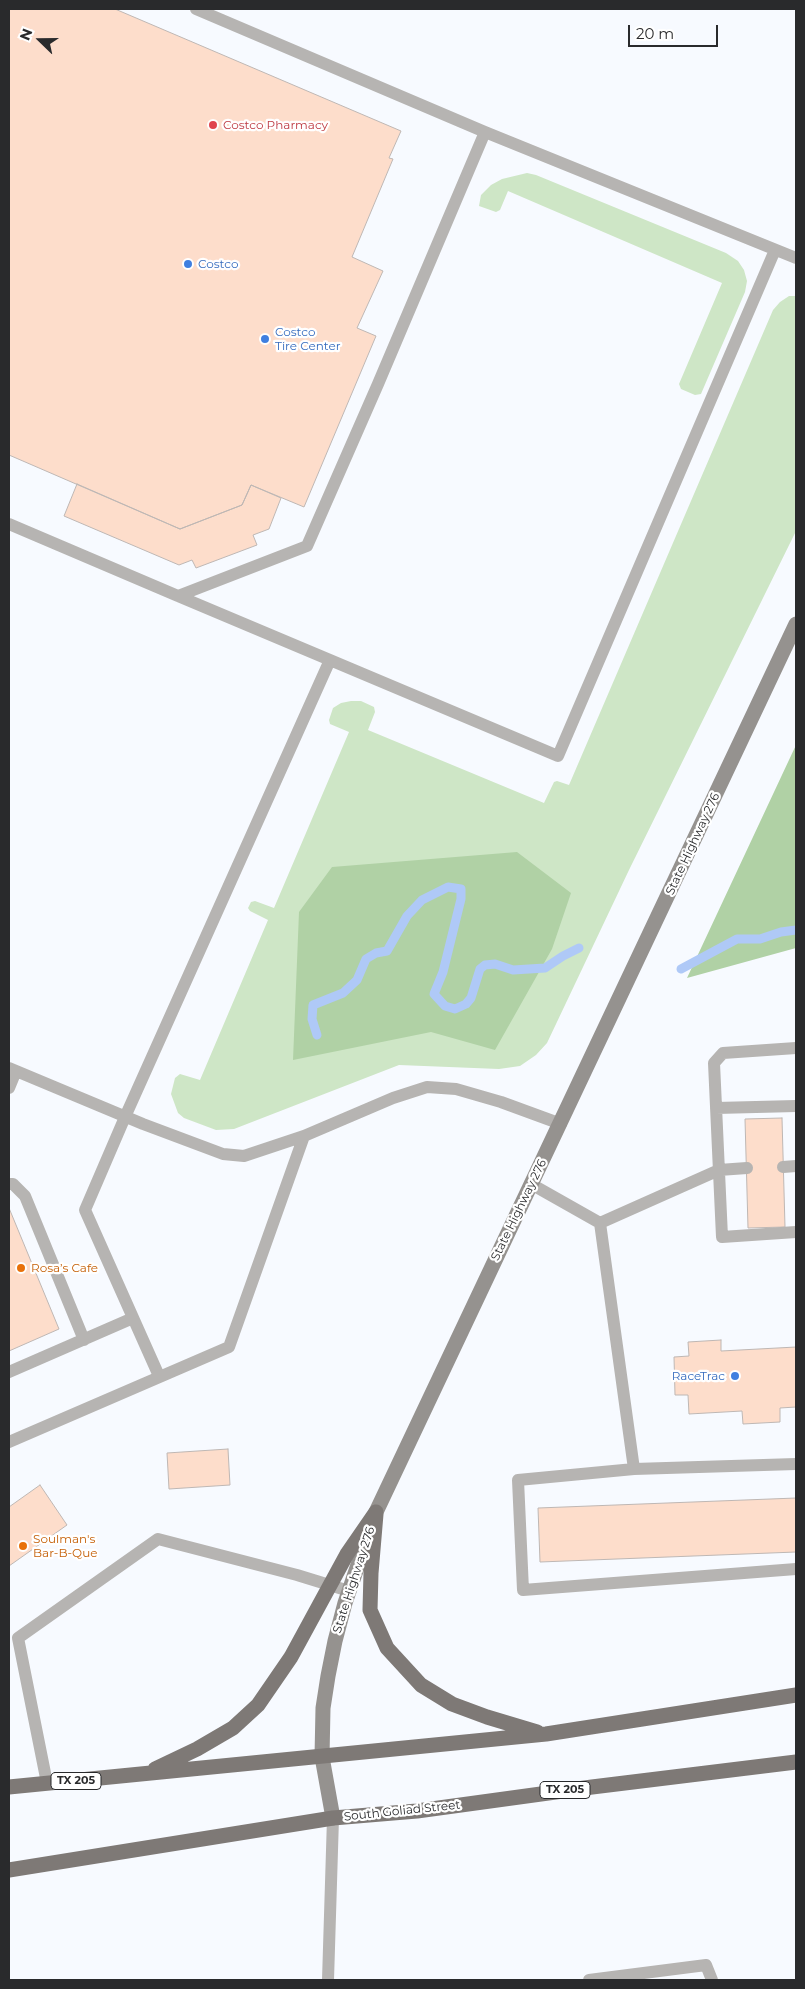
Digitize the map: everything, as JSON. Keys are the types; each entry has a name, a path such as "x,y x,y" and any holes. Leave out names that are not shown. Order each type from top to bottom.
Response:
{"main road":[{"path":"144,1774 197,1749 233,1728 258,1705 291,1657 347,1554 376,1512"},
{"path":"376,1512 370,1610 387,1648 421,1685 452,1704 487,1717 546,1734"},
{"name":"TX 205","path":"9,1787 546,1734 796,1695"},
{"name":"South Goliad Street","path":"9,1870 333,1818 416,1811 796,1762"}],"street":[{"name":"State Highway 276","path":"333,1818 322,1757 323,1708 335,1641 349,1590 376,1512 796,624"}],"lane":[{"path":"196,9 485,132 796,258"},
{"path":"178,596 307,546 363,420 485,132"},
{"path":"9,524 558,756 775,250"},
{"path":"159,1376 85,1210 125,1116 330,660"},
{"path":"796,1048 723,1053 714,1063 722,1237 796,1232"},
{"path":"9,1088 13,1069 222,1154 244,1156 304,1136 393,1098 427,1087 456,1088 561,1124"},
{"path":"716,1108 796,1106"},
{"path":"9,1442 229,1346 304,1136"},
{"path":"600,1223 719,1170 747,1168"},
{"path":"9,1184 13,1184 25,1196 84,1340"},
{"path":"531,1184 600,1223"},
{"path":"600,1223 634,1468"},
{"path":"9,1372 133,1318"},
{"path":"796,1464 634,1468 518,1480 523,1590 796,1569"},
{"path":"47,1783 18,1638 158,1539 349,1590"},
{"path":"328,1980 333,1818"},
{"path":"589,1980 706,1964 712,1980"}],"green space":[{"path":"527,173 536,175 726,253 738,261 744,270 747,281 745,292 701,394 695,395 681,389 679,384 722,283 508,191 500,210 496,212 479,206 481,195 491,185 502,179"},
{"path":"789,296 796,296 796,531 629,870 547,1043 536,1055 520,1066 499,1069 399,1065 234,1129 216,1130 184,1118 178,1113 171,1094 175,1078 180,1074 200,1080 268,920 250,911 248,908 251,902 255,901 274,908 349,732 330,724 329,720 333,708 341,703 361,701 374,707 375,712 368,730 544,803 554,782 557,781 569,785 773,310"},
{"path":"796,745 796,948 687,978"},
{"path":"517,852 571,893 552,949 495,1050 431,1032 293,1060 299,912 332,867"}],"building":[{"name":"Costco","path":"9,9 115,9 401,131 389,158 393,159 352,257 383,271 357,328 376,336 304,507 251,485 242,505 180,529 9,455"},
{"path":"77,484 180,529 242,505 251,485 281,498 269,529 253,535 257,545 196,568 192,560 179,565 64,516"},
{"path":"782,1118 785,1227 748,1228 745,1119"},
{"name":"Rosa’s Cafe","path":"9,1208 59,1329 9,1351"},
{"name":"RaceTrac","path":"721,1340 721,1351 796,1347 796,1407 780,1408 780,1422 743,1424 742,1411 689,1414 688,1395 675,1395 674,1357 689,1356 688,1342"},
{"path":"228,1449 230,1485 169,1489 167,1453"},
{"name":"Soulman's Bar-B-Que","path":"40,1485 67,1525 9,1566 9,1507"},
{"path":"796,1498 796,1552 540,1562 538,1508"}],"waterway":[{"path":"317,1035 312,1019 313,1005 343,993 357,980 366,959 376,953 387,951 407,916 422,900 448,887 461,889 461,899 443,972 434,994 445,1006 455,1009 466,1004 471,998 480,969 485,965 495,964 513,970 545,968 579,948"},
{"path":"681,969 737,939 760,939 781,932 796,930"}],"place":[{"name":"Costco Pharmacy","path":"213,125"},
{"name":"Costco","path":"188,264"},
{"name":"Costco Tire Center","path":"265,339"},
{"name":"Rosa’s Cafe","path":"21,1268"},
{"name":"RaceTrac","path":"735,1376"},
{"name":"Soulman's Bar-B-Que","path":"23,1546"}]}
